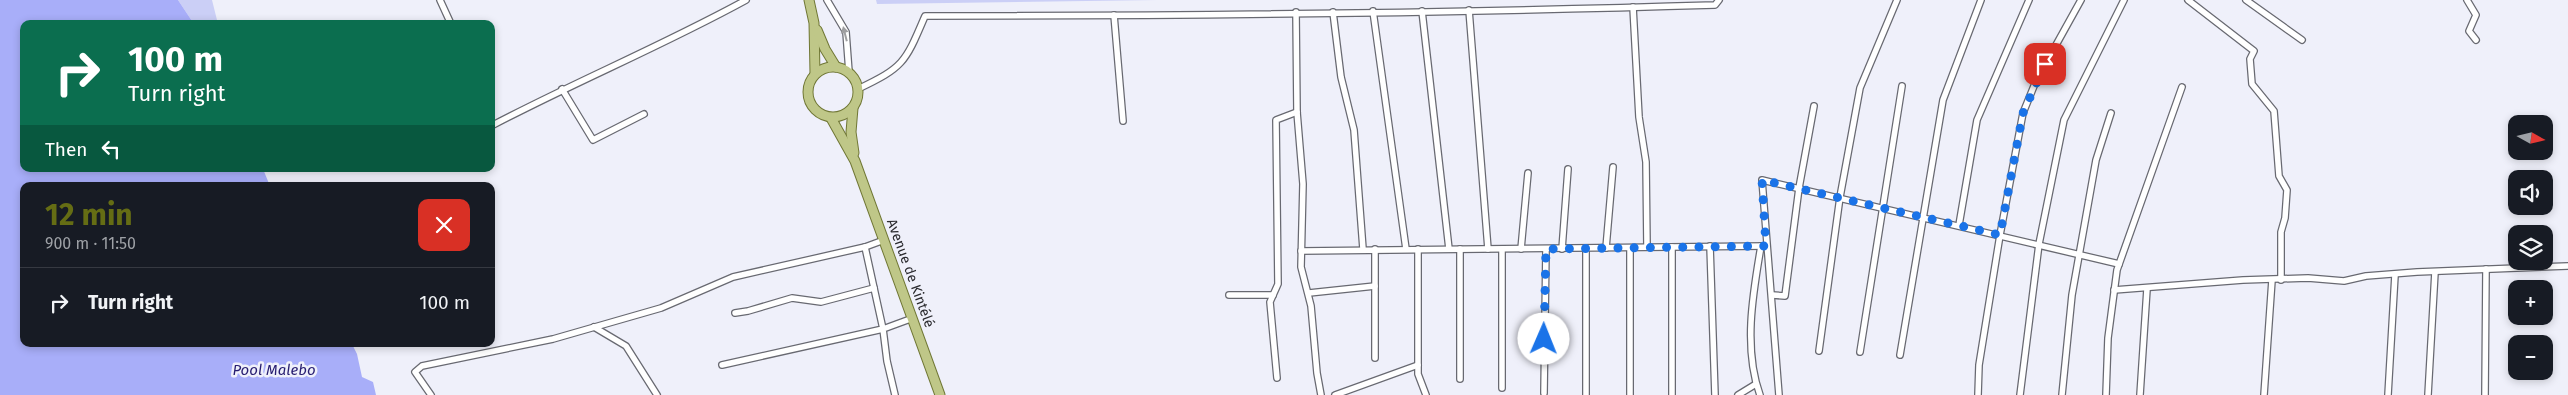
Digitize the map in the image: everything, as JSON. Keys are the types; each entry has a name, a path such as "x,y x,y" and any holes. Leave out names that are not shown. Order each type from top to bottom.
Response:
{"main road":[{"name":"Avenue de Kintélé","path":"809,0 814,23 824,49 836,67"},
{"name":"Avenue de Kintélé","path":"814,23 815,74 807,92 809,101 821,115 831,118 855,161 940,395"},
{"path":"815,74 821,70 836,67 849,72 855,80 858,90"},
{"name":"Avenue de Kintélé","path":"855,161 852,132 853,108 858,90"},
{"path":"831,118 847,114 853,108"}],"street":[{"path":"440,0 449,20"},
{"path":"495,124 562,89 639,54 746,0"},
{"path":"827,0 846,32 849,72"},
{"path":"858,90 889,74 901,65 909,53 925,16 1633,7 1715,5 1719,0"},
{"path":"1819,351 1840,197 1860,88 1897,0"},
{"path":"1900,355 1943,100 1980,0"},
{"path":"1959,225 1977,120 2029,0"},
{"path":"1978,395 1979,365 2000,235 2023,113 2036,81 2081,0"},
{"path":"2020,395 2039,244 2064,120 2124,0"},
{"path":"2188,0 2254,51 2250,59 2252,84 2274,111 2279,176 2287,190 2285,218 2281,232 2281,280"},
{"path":"2246,0 2302,40"},
{"path":"2467,0 2476,15 2469,30 2476,40"},
{"path":"1633,7 1639,118 1646,162 1647,248"},
{"path":"1422,10 1449,249"},
{"path":"1469,10 1488,249"},
{"path":"1373,11 1406,249"},
{"path":"1296,12 1297,112 1302,184 1301,267 1308,293 1321,395"},
{"path":"1333,12 1341,77 1354,130 1363,249"},
{"path":"1114,15 1123,121"},
{"path":"1860,352 1881,206 1902,86"},
{"path":"2106,395 2108,338 2114,290 2120,264 2182,87"},
{"path":"562,89 594,140 644,114"},
{"path":"1772,294 1785,296 1799,188 1814,106"},
{"path":"1276,378 1270,307 1278,284 1276,120 1297,112"},
{"path":"2062,395 2072,294 2096,160 2111,113"},
{"path":"1606,248 1613,167"},
{"path":"1562,249 1568,169"},
{"path":"1521,249 1528,173"},
{"path":"1779,395 1772,294 1764,246 1762,180 1881,206 2120,264"},
{"path":"431,395 418,378 415,372 417,368 522,347 661,308 733,277 864,247 884,240"},
{"path":"1710,246 1716,395"},
{"path":"1301,251 1764,246"},
{"path":"1760,395 1756,384 1752,318 1754,281 1764,246"},
{"path":"864,247 883,329 887,361 896,395"},
{"path":"1672,247 1672,395"},
{"path":"1586,248 1586,395"},
{"path":"1630,248 1630,395"},
{"path":"1375,249 1375,358"},
{"path":"1418,249 1418,365 1419,380 1426,395"},
{"path":"1460,249 1460,379"},
{"path":"1502,249 1502,388"},
{"path":"1544,393 1546,249"},
{"path":"2114,290 2272,280 2344,281 2366,276 2568,266"},
{"path":"2485,395 2486,270"},
{"path":"2428,395 2435,272"},
{"path":"2388,395 2395,275"},
{"path":"2264,395 2272,280"},
{"path":"1308,293 1375,286"},
{"path":"734,313 748,311 792,298 821,302 874,288"},
{"path":"2140,395 2147,288"},
{"path":"1229,295 1273,295"},
{"path":"722,364 883,329 913,318"},
{"path":"592,327 600,329 626,346 657,395"},
{"path":"1335,395 1418,365"},
{"path":"1738,395 1756,384"}],"shaded area":[{"path":"178,0 212,0 217,20 191,20"},
{"path":"876,0 1157,0 877,4"}],"water":[{"name":"Pool Malebo","path":"0,0 178,0 191,20 20,20 20,172 264,172 268,182 20,182 20,347 354,347 362,377 373,382 376,395 0,395"}],"route":[{"path":"1544,339 1546,249 1766,246 1762,180 2000,235 2023,113 2045,64"}]}
